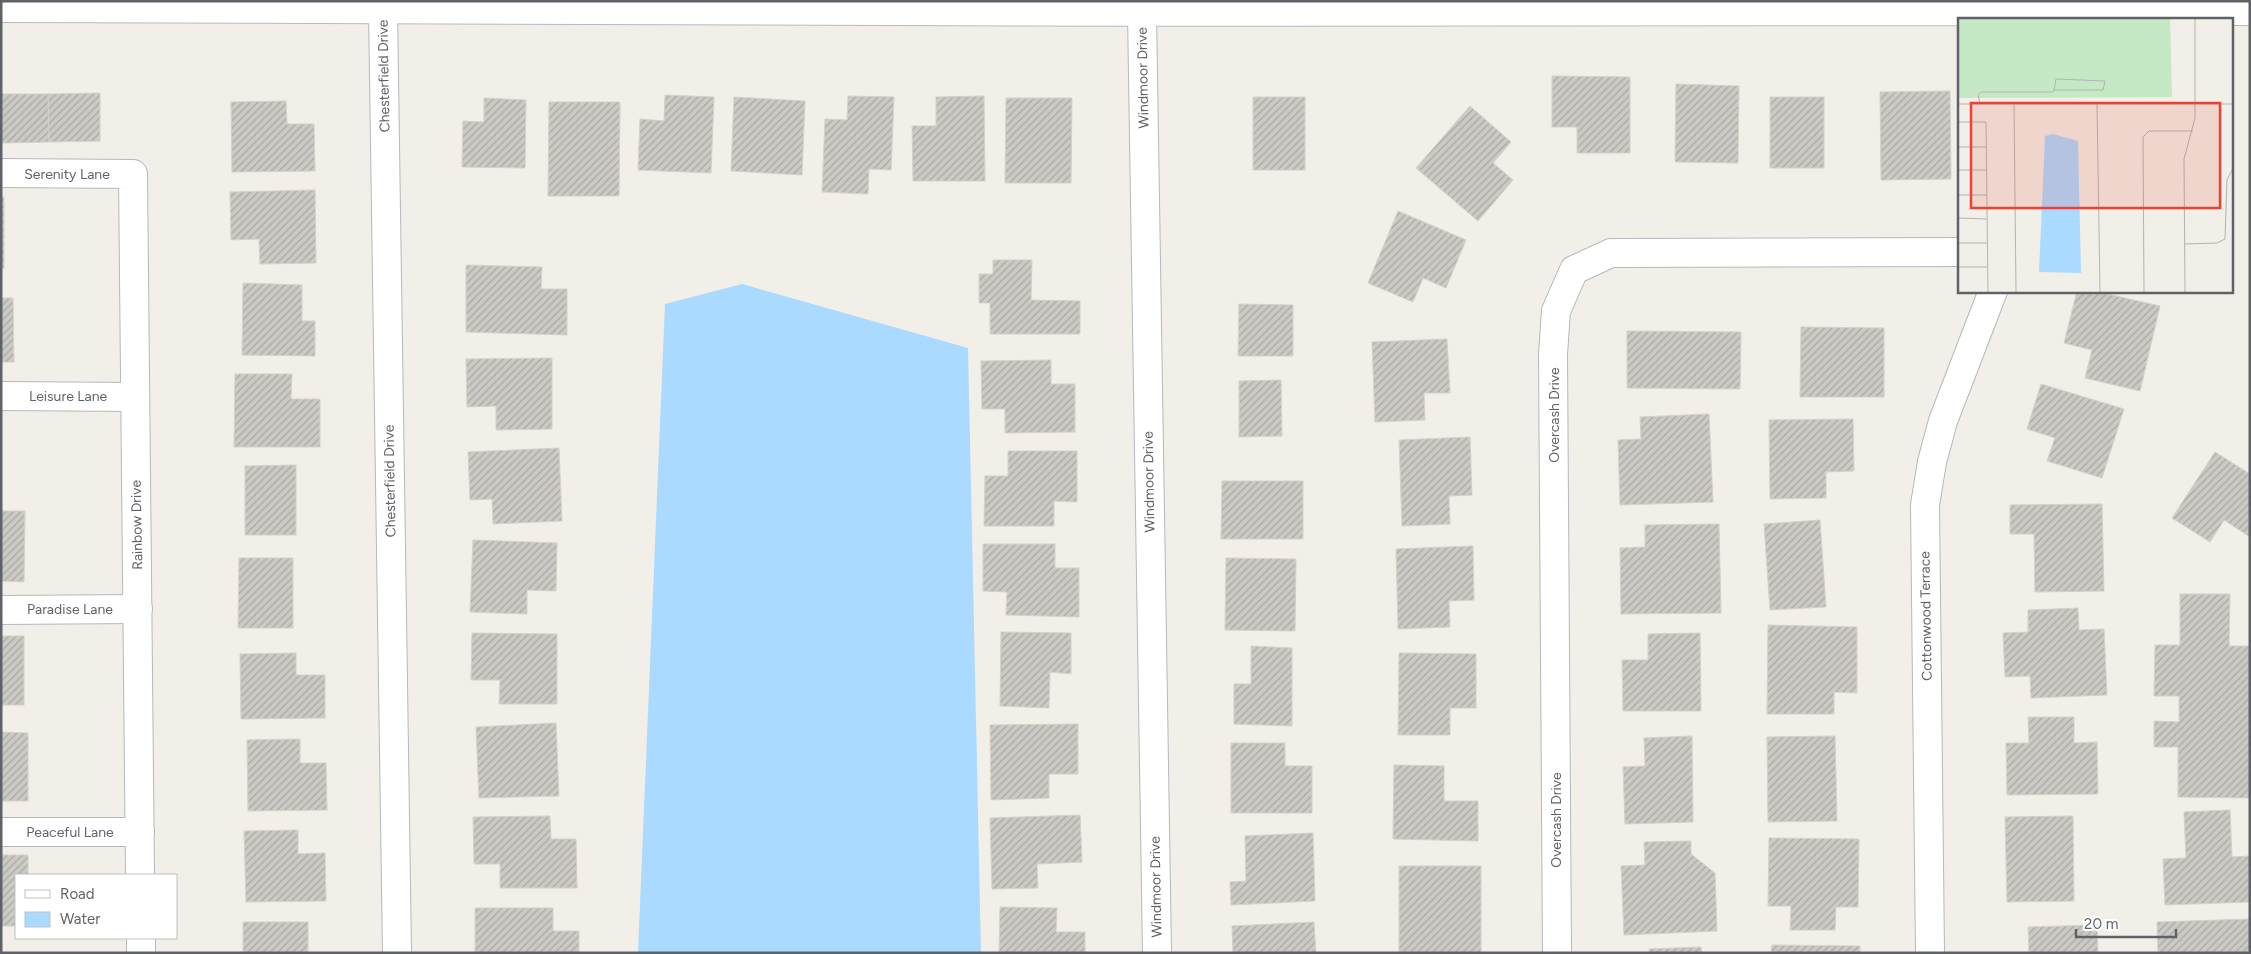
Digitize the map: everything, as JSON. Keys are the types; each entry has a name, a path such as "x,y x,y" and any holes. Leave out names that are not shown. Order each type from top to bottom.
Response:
{"street":[{"path":"1,8 1142,12 2250,11"},
{"name":"Chesterfield Drive","path":"383,9 397,953"},
{"name":"Windmoor Drive","path":"1142,12 1157,953"},
{"name":"Serenity Lane","path":"1,174 133,174"},
{"name":"Rainbow Drive","path":"133,174 140,874"},
{"name":"Overcash Drive","path":"1557,953 1553,354 1556,311 1574,270 1611,253 1958,252"},
{"name":"Cottonwood Terrace","path":"1930,953 1925,506 1932,462 1943,421 1993,292"},
{"name":"Leisure Lane","path":"1,396 135,396"},
{"name":"Paradise Lane","path":"1,610 138,609"},
{"name":"Peaceful Lane","path":"1,832 140,832"},
{"path":"141,939 141,953"}],"water":[{"path":"742,284 968,348 981,953 638,953 665,304"}],"building":[{"path":"1552,76 1630,77 1630,153 1577,153 1577,127 1552,127"},
{"path":"1676,84 1739,86 1738,163 1675,162"},
{"path":"1950,91 1951,179 1881,180 1880,92"},
{"path":"100,93 100,141 49,142 48,94"},
{"path":"1,94 48,94 49,142 1,143"},
{"path":"665,95 714,97 711,173 638,170 640,119 664,121"},
{"path":"848,96 894,97 891,170 869,169 868,194 822,192 825,119 847,120"},
{"path":"984,96 985,181 913,181 912,126 936,126 936,97"},
{"path":"734,97 805,101 802,175 731,171"},
{"path":"1253,97 1305,97 1305,170 1253,170"},
{"path":"1770,97 1824,97 1824,168 1770,168"},
{"path":"484,98 526,100 525,168 462,167 463,121 484,122"},
{"path":"1006,98 1072,98 1071,183 1005,183"},
{"path":"286,101 287,124 314,124 315,171 232,172 231,102"},
{"path":"549,102 620,102 619,196 548,196"},
{"path":"1470,106 1511,142 1493,163 1513,180 1478,221 1416,168"},
{"path":"315,190 316,263 260,264 259,239 231,240 230,192"},
{"path":"1,197 4,197 4,268 1,268"},
{"path":"1398,211 1466,240 1446,288 1423,278 1413,302 1368,283"},
{"path":"993,260 1032,260 1031,300 1080,301 1080,334 990,334 990,303 979,303 979,274 993,274"},
{"path":"466,265 542,267 541,289 567,289 567,335 466,332"},
{"path":"243,283 302,285 302,321 315,321 315,356 242,355"},
{"path":"2077,292 2098,292 2160,306 2140,391 2085,378 2092,350 2064,343"},
{"path":"1,298 13,298 14,362 1,362"},
{"path":"1239,304 1293,305 1293,356 1238,356"},
{"path":"1801,327 1884,328 1884,397 1800,397"},
{"path":"1627,331 1741,332 1740,389 1627,388"},
{"path":"1447,339 1450,393 1424,393 1425,420 1375,422 1372,342"},
{"path":"552,358 552,429 496,430 496,406 467,407 466,359"},
{"path":"1051,360 1051,384 1075,384 1075,432 1005,433 1005,409 982,409 981,361"},
{"path":"235,374 292,374 291,399 320,399 320,447 234,447"},
{"path":"1281,380 1282,436 1239,437 1239,381"},
{"path":"2041,384 2124,409 2102,478 2047,461 2055,438 2027,429"},
{"path":"1709,414 1713,502 1620,505 1618,440 1641,439 1640,417"},
{"path":"1853,419 1854,471 1826,472 1826,498 1770,499 1769,420"},
{"path":"1470,437 1472,495 1449,496 1450,524 1402,526 1399,440"},
{"path":"559,448 562,521 493,524 492,499 470,500 468,452"},
{"path":"1008,451 1077,451 1077,502 1054,501 1054,526 984,526 985,476 1008,476"},
{"path":"2215,452 2250,474 2250,537 2224,520 2210,542 2172,518"},
{"path":"296,465 296,535 245,535 245,466"},
{"path":"1222,481 1303,481 1303,539 1221,539"},
{"path":"2102,504 2104,591 2035,592 2034,534 2010,534 2010,505"},
{"path":"1,511 25,511 24,582 1,581"},
{"path":"1820,520 1826,607 1770,610 1764,524"},
{"path":"1719,524 1721,613 1621,614 1620,548 1645,547 1645,525"},
{"path":"473,540 557,543 556,591 527,590 527,614 470,612"},
{"path":"983,544 1055,544 1055,568 1079,568 1079,617 1006,615 1007,592 983,591"},
{"path":"1473,546 1474,600 1449,601 1450,627 1398,629 1396,549"},
{"path":"239,558 293,558 293,628 238,628"},
{"path":"1226,558 1296,559 1295,631 1225,630"},
{"path":"2180,594 2230,594 2229,646 2250,646 2250,798 2178,797 2178,747 2154,747 2154,721 2179,722 2179,696 2154,696 2155,645 2180,645"},
{"path":"2078,608 2079,630 2104,629 2107,695 2031,698 2030,676 2005,677 2003,633 2028,632 2028,610"},
{"path":"1768,625 1857,627 1857,693 1834,692 1834,714 1767,714"},
{"path":"1001,632 1071,633 1071,674 1050,672 1049,708 1000,706"},
{"path":"472,633 557,634 557,704 499,704 500,680 471,680"},
{"path":"1700,633 1701,711 1623,711 1622,660 1648,660 1648,634"},
{"path":"1,636 24,636 24,705 1,705"},
{"path":"1251,646 1292,648 1292,726 1234,724 1234,684 1251,684"},
{"path":"296,653 296,675 325,675 325,718 241,719 240,654"},
{"path":"1399,653 1476,654 1476,708 1450,708 1450,735 1398,735"},
{"path":"2028,717 2074,717 2074,743 2097,742 2098,794 2007,795 2006,743 2029,743"},
{"path":"556,723 559,796 479,798 476,727"},
{"path":"1078,724 1078,774 1049,774 1049,798 991,800 990,725"},
{"path":"1,732 28,733 28,801 1,801"},
{"path":"1692,736 1693,822 1625,824 1623,767 1645,766 1644,738"},
{"path":"1835,736 1837,821 1768,822 1767,737"},
{"path":"300,739 300,763 326,763 327,810 248,811 247,740"},
{"path":"1231,743 1285,743 1285,766 1312,766 1312,813 1231,813"},
{"path":"1394,765 1444,766 1444,801 1478,801 1478,841 1393,839"},
{"path":"2230,810 2232,857 2250,856 2250,902 2165,905 2163,859 2186,858 2184,812"},
{"path":"1080,815 1082,862 1037,864 1038,888 992,889 990,818"},
{"path":"550,816 551,839 576,839 577,888 500,888 500,864 474,864 473,817"},
{"path":"2073,816 2074,901 2007,902 2005,817"},
{"path":"298,830 298,854 325,853 326,901 246,902 244,831"},
{"path":"1313,833 1315,901 1231,905 1230,882 1246,881 1245,836"},
{"path":"1769,838 1859,839 1858,907 1836,907 1835,930 1790,930 1791,906 1768,906"},
{"path":"1691,841 1691,854 1715,873 1717,931 1624,935 1621,866 1645,865 1644,842"},
{"path":"1,855 28,855 28,874 15,874 15,926 1,926"},
{"path":"1399,866 1481,866 1481,953 1399,952"},
{"path":"1000,907 1057,908 1056,932 1085,932 1085,953 999,953"},
{"path":"475,908 553,908 553,931 579,931 579,953 475,953"},
{"path":"2250,919 2250,953 2158,953 2157,922"},
{"path":"243,922 308,922 308,953 243,953"},
{"path":"1314,922 1316,953 1233,953 1232,926"},
{"path":"2097,925 2098,953 2029,953 2028,927"},
{"path":"1772,945 1860,946 1860,953 1771,953"},
{"path":"1701,947 1702,953 1650,953 1649,949"}]}
